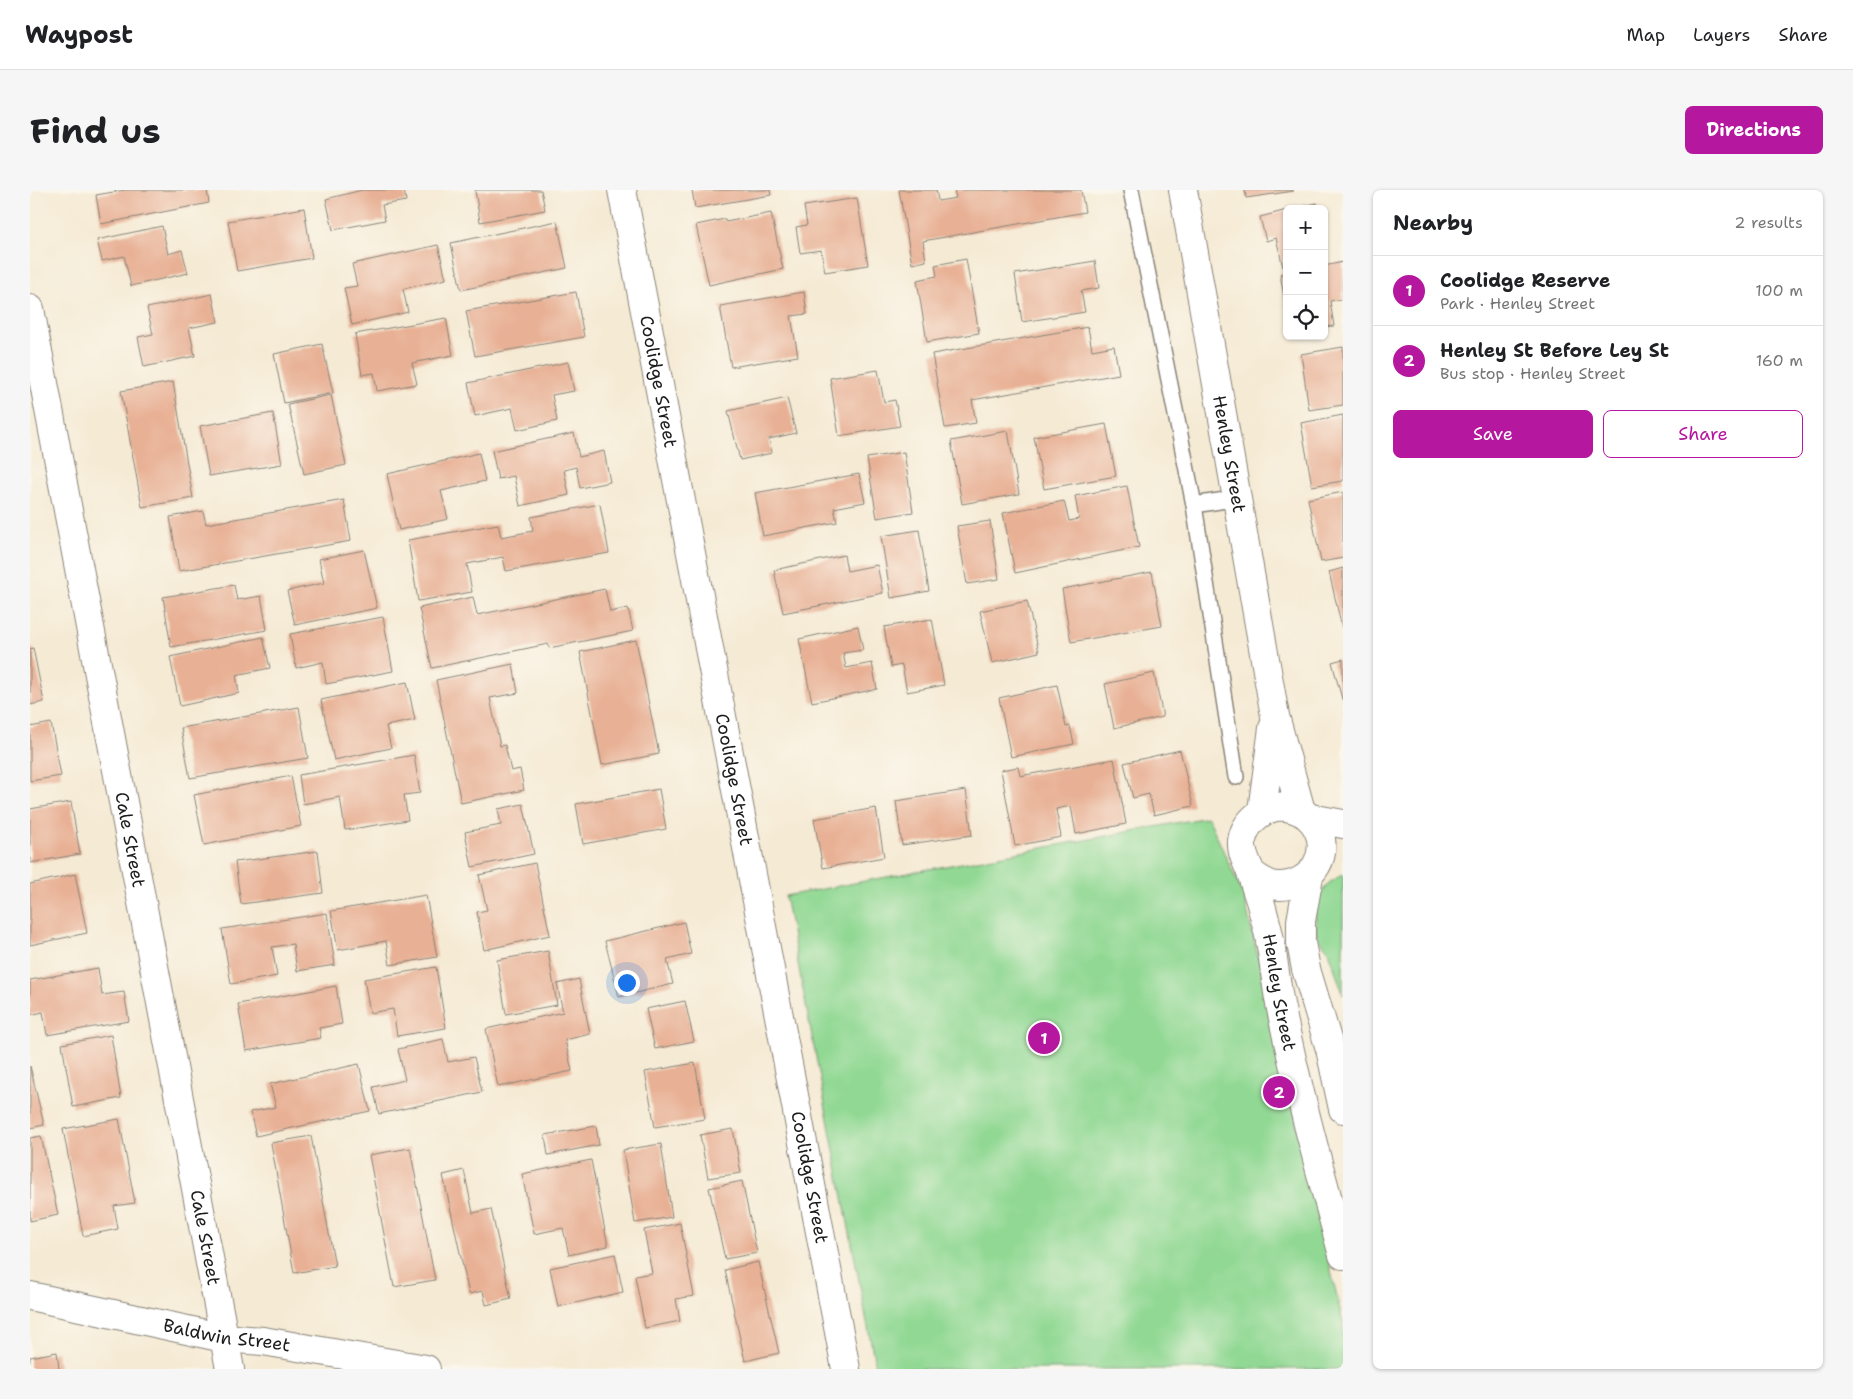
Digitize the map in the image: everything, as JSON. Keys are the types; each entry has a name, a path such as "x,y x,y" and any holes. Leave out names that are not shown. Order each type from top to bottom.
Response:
{"street":[{"name":"Coolidge Street","path":"622,190 846,1369"},
{"name":"Henley Street","path":"1183,190 1275,716 1305,815 1320,835 1324,864 1301,921 1301,943 1306,969 1330,1049 1343,1109"},
{"name":"Cale Street","path":"30,310 230,1369"},
{"name":"Henley Street","path":"1275,716 1262,811 1252,820 1242,838 1244,862 1252,874 1267,927 1281,1008 1299,1088 1343,1255"},
{"path":"1262,811 1281,806 1305,815 1343,824"},
{"path":"1252,874 1264,883 1278,887 1298,884 1324,864"},
{"name":"Baldwin Street","path":"30,1296 224,1338 264,1341 426,1369"}],"lane":[{"path":"1131,190 1194,505 1236,777"},
{"path":"1194,505 1238,498"}],"green space":[{"path":"1208,817 1244,897 1343,1323 1343,1369 876,1369 785,896"},
{"path":"1343,874 1343,995 1329,951 1317,936 1315,910 1317,898 1329,883"}],"building":[{"path":"125,190 207,190 209,203 101,224 96,195"},
{"path":"362,190 404,190 406,201 382,205 385,220 333,230 326,199"},
{"path":"475,190 541,190 545,210 480,222"},
{"path":"692,190 770,190 771,195 695,208"},
{"path":"899,190 936,190 938,201 956,198 954,190 1081,190 1085,212 923,241 926,261 912,264"},
{"path":"1245,190 1293,190 1294,191 1246,198"},
{"path":"857,198 868,265 825,272 821,250 800,253 796,227 807,225 804,206"},
{"path":"304,208 312,258 237,271 228,221"},
{"path":"1283,211 1283,267 1276,238 1266,241 1260,217"},
{"path":"771,213 783,269 709,285 696,225 725,219 726,222"},
{"path":"557,221 567,268 461,290 451,243"},
{"path":"162,226 168,254 182,250 188,273 131,286 124,256 102,261 97,240"},
{"path":"438,245 446,279 403,289 408,312 352,325 344,288 357,286 352,264"},
{"path":"966,259 979,333 927,342 917,280 937,276 935,265"},
{"path":"1095,261 1099,288 1081,291 1085,312 1022,322 1015,274"},
{"path":"1343,262 1343,299 1330,301 1334,326 1328,327 1328,295 1328,265"},
{"path":"1283,273 1283,291 1280,274"},
{"path":"576,292 584,337 475,356 466,311"},
{"path":"804,292 807,314 791,316 798,356 731,367 720,306"},
{"path":"212,294 218,322 189,328 195,356 144,367 138,337 153,334 147,308"},
{"path":"446,318 453,355 412,363 417,384 377,391 374,373 362,375 355,334"},
{"path":"1088,327 1092,350 1114,346 1119,374 972,400 976,423 945,428 932,354"},
{"path":"322,344 333,393 284,403 274,354"},
{"path":"1343,347 1343,405 1309,410 1301,354"},
{"path":"568,362 574,391 552,395 557,421 517,430 512,408 475,416 468,383"},
{"path":"878,370 884,402 895,400 900,426 839,436 830,378"},
{"path":"173,382 193,498 142,507 121,391"},
{"path":"331,395 346,465 304,474 288,404"},
{"path":"787,398 796,433 769,439 772,453 740,460 728,411"},
{"path":"273,413 282,464 209,476 200,426"},
{"path":"1343,415 1343,481 1312,486 1301,423"},
{"path":"1106,424 1116,476 1044,489 1034,437"},
{"path":"1008,431 1019,494 962,504 951,441"},
{"path":"574,433 579,457 604,451 610,482 580,488 576,467 564,470 569,495 520,506 514,476 498,479 492,451"},
{"path":"904,452 913,512 877,518 867,458"},
{"path":"479,453 485,481 441,491 448,519 399,530 387,474"},
{"path":"859,474 865,502 834,508 837,522 763,536 755,493"},
{"path":"1127,486 1139,547 1015,573 1003,513 1064,501 1069,521 1079,519 1075,496"},
{"path":"1343,492 1343,558 1321,562 1308,499"},
{"path":"344,500 351,541 179,571 170,517 203,511 206,524"},
{"path":"600,504 609,553 506,571 503,557 467,564 472,592 418,601 408,540 498,524 501,537 533,531 531,517"},
{"path":"990,521 999,579 967,584 957,526"},
{"path":"919,530 929,591 891,598 881,536"},
{"path":"364,550 377,608 295,625 287,591 324,583 319,559"},
{"path":"844,555 847,571 877,565 883,593 783,613 774,570"},
{"path":"1343,568 1343,628 1342,628 1329,572"},
{"path":"1152,572 1162,626 1071,642 1062,589"},
{"path":"234,585 237,600 261,596 267,630 171,647 163,597"},
{"path":"605,589 610,612 628,608 633,631 549,648 548,644 432,668 419,608 473,597 477,615"},
{"path":"1027,601 1039,652 992,663 980,611"},
{"path":"383,617 393,671 326,684 323,662 296,668 290,634"},
{"path":"932,619 944,685 907,692 902,665 891,667 884,627"},
{"path":"858,626 863,650 843,653 846,668 872,663 877,689 812,702 799,639"},
{"path":"263,637 270,668 236,675 239,693 180,706 170,657"},
{"path":"636,640 659,754 602,765 580,652"},
{"path":"33,648 44,702 30,705 30,649"},
{"path":"1343,659 1343,699 1342,699 1332,662"},
{"path":"513,664 518,693 490,698 500,746 505,745 511,771 520,769 524,790 461,803 436,680"},
{"path":"1154,673 1163,717 1114,728 1105,684"},
{"path":"407,682 415,720 386,726 391,748 334,760 321,700"},
{"path":"1057,685 1066,727 1070,726 1074,744 1011,757 999,698"},
{"path":"299,707 308,758 190,778 181,728"},
{"path":"51,723 61,776 30,781 30,727"},
{"path":"1180,750 1193,806 1154,815 1149,794 1133,798 1124,763"},
{"path":"414,755 420,793 404,795 408,820 345,830 340,797 303,804 299,775"},
{"path":"1114,759 1126,824 1076,834 1071,806 1056,809 1061,837 1015,846 1001,770 1018,767 1020,776"},
{"path":"291,776 301,826 204,845 194,795"},
{"path":"659,789 666,829 583,844 576,804"},
{"path":"966,790 972,835 902,845 896,801"},
{"path":"71,802 80,854 30,863 30,809"},
{"path":"523,804 534,854 472,867 465,832 501,825 498,809"},
{"path":"876,808 884,857 823,868 814,819"},
{"path":"318,851 323,893 241,904 235,862"},
{"path":"535,863 550,935 484,950 477,912 487,910 479,875"},
{"path":"75,874 87,933 30,945 30,884"},
{"path":"426,895 437,957 390,965 386,941 338,950 331,911"},
{"path":"327,913 335,965 297,971 293,944 272,947 277,976 231,984 222,929"},
{"path":"684,922 691,954 667,960 673,984 619,997 605,941"},
{"path":"548,951 557,1005 506,1014 497,960"},
{"path":"436,967 446,1028 397,1036 393,1009 370,1013 364,979"},
{"path":"98,968 102,995 124,992 129,1021 47,1035 43,1012 30,1015 30,980"},
{"path":"579,979 590,1034 565,1040 572,1071 498,1087 486,1029 563,1012 557,984"},
{"path":"336,986 342,1024 319,1028 321,1038 246,1051 238,1004"},
{"path":"685,1001 694,1041 655,1049 646,1009"},
{"path":"111,1035 121,1098 73,1107 62,1044"},
{"path":"443,1039 448,1062 474,1057 482,1092 379,1114 373,1087 405,1080 398,1049"},
{"path":"695,1063 705,1119 655,1127 645,1072"},
{"path":"359,1064 370,1111 256,1136 250,1112 276,1107 270,1084"},
{"path":"30,1066 44,1125 30,1128"},
{"path":"119,1119 135,1203 114,1206 118,1229 83,1236 63,1129"},
{"path":"596,1126 599,1145 548,1155 545,1135"},
{"path":"733,1129 741,1173 708,1178 700,1135"},
{"path":"41,1136 58,1215 30,1221 30,1138"},
{"path":"311,1136 335,1266 294,1273 271,1143"},
{"path":"661,1144 672,1217 635,1223 623,1150"},
{"path":"410,1148 435,1280 394,1287 369,1155"},
{"path":"591,1160 608,1246 569,1255 563,1228 534,1234 522,1174"},
{"path":"464,1170 473,1213 491,1209 511,1299 486,1305 483,1291 469,1294 443,1175"},
{"path":"742,1181 757,1253 725,1259 709,1188"},
{"path":"680,1223 694,1296 676,1299 680,1321 645,1328 635,1276 652,1273 644,1230"},
{"path":"615,1254 623,1292 558,1307 550,1268"},
{"path":"758,1262 779,1353 745,1361 725,1270"},
{"path":"57,1352 59,1369 30,1369 30,1357"}],"place":[{"name":"Coolidge Reserve","path":"1044,1038"},
{"name":"Henley St Before Ley St","path":"1279,1092"}]}
